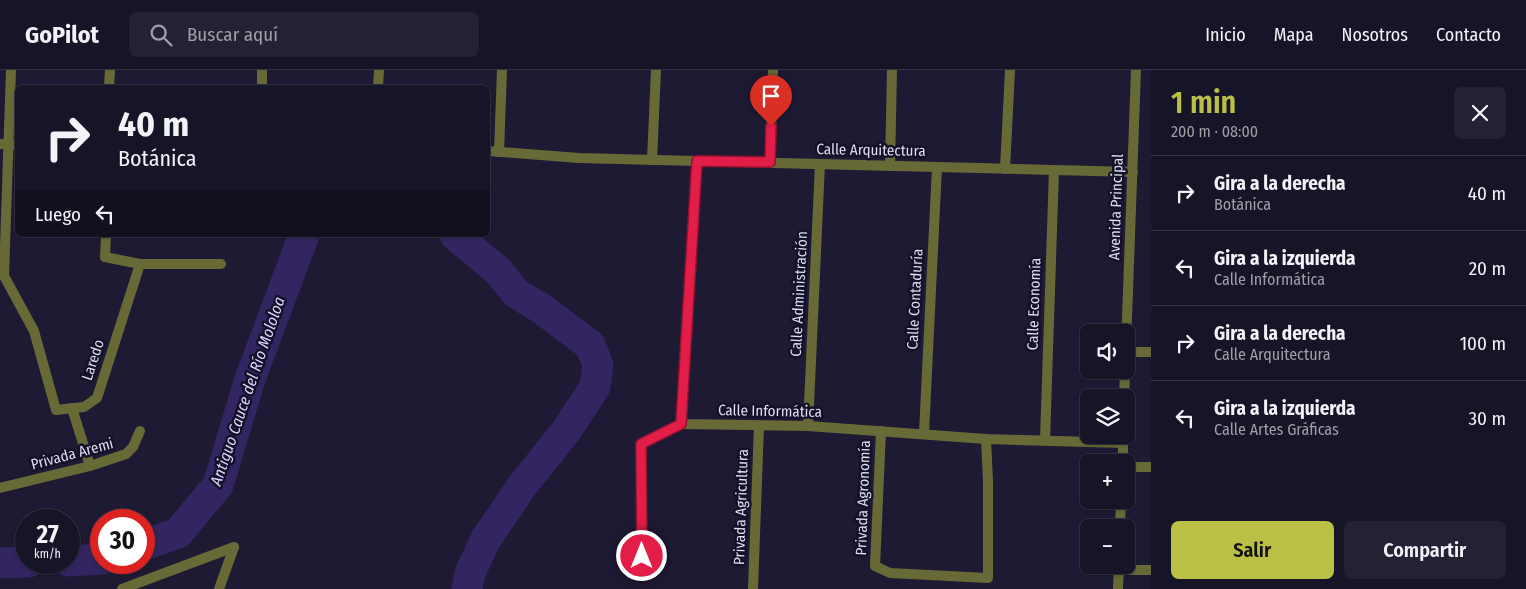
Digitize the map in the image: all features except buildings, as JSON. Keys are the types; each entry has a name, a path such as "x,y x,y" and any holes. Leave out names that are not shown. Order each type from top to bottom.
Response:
{"street":[{"path":"11,70 4,276 34,331 56,410 72,408 90,466"},
{"path":"109,85 110,70"},
{"path":"262,70 262,85"},
{"path":"378,85 379,70"},
{"path":"499,152 502,70"},
{"path":"652,160 656,70"},
{"path":"770,162 773,70"},
{"path":"890,166 892,70"},
{"path":"1005,169 1010,70"},
{"name":"Avenida Principal","path":"1127,324 1136,70"},
{"name":"Calle Arquitectura","path":"490,151 579,158 1133,172"},
{"path":"642,575 641,444 681,424 697,161"},
{"name":"Calle Administración","path":"808,426 820,164"},
{"name":"Calle Contaduría","path":"924,433 937,167"},
{"name":"Calle Economía","path":"1044,440 1054,170"},
{"path":"106,237 105,257 140,264 222,264"},
{"name":"Laredo","path":"72,408 84,407 97,398 140,264"},
{"path":"1135,352 1151,352"},
{"name":"Calle Informática","path":"681,424 808,426 986,439 1080,440"},
{"name":"Privada Agricultura","path":"754,589 758,426"},
{"name":"Privada Aremi","path":"0,488 90,466 126,454 133,447 140,431"},
{"name":"Privada Agronomía","path":"881,431 875,566 890,573 988,578 986,439"},
{"path":"1135,467 1151,467"},
{"path":"122,589 234,547 219,589"},
{"path":"1135,569 1151,570"},
{"path":"1118,589 1119,574"}],"waterway":[{"name":"Antiguo Cauce del Río Mololoa","path":"155,541 178,533 218,485 250,379 303,237"},
{"name":"Antiguo Cauce del Río Mololoa","path":"457,237 498,271 516,293 542,309 590,345 598,365 595,387 566,431 522,486 486,539 470,573 467,589"},
{"name":"Antiguo Cauce del Río Mololoa","path":"80,560 90,560"},
{"name":"Antiguo Cauce del Río Mololoa","path":"0,563 15,562"}],"route":[{"path":"642,556 641,444 681,424 697,161 770,162 771,126"}]}
